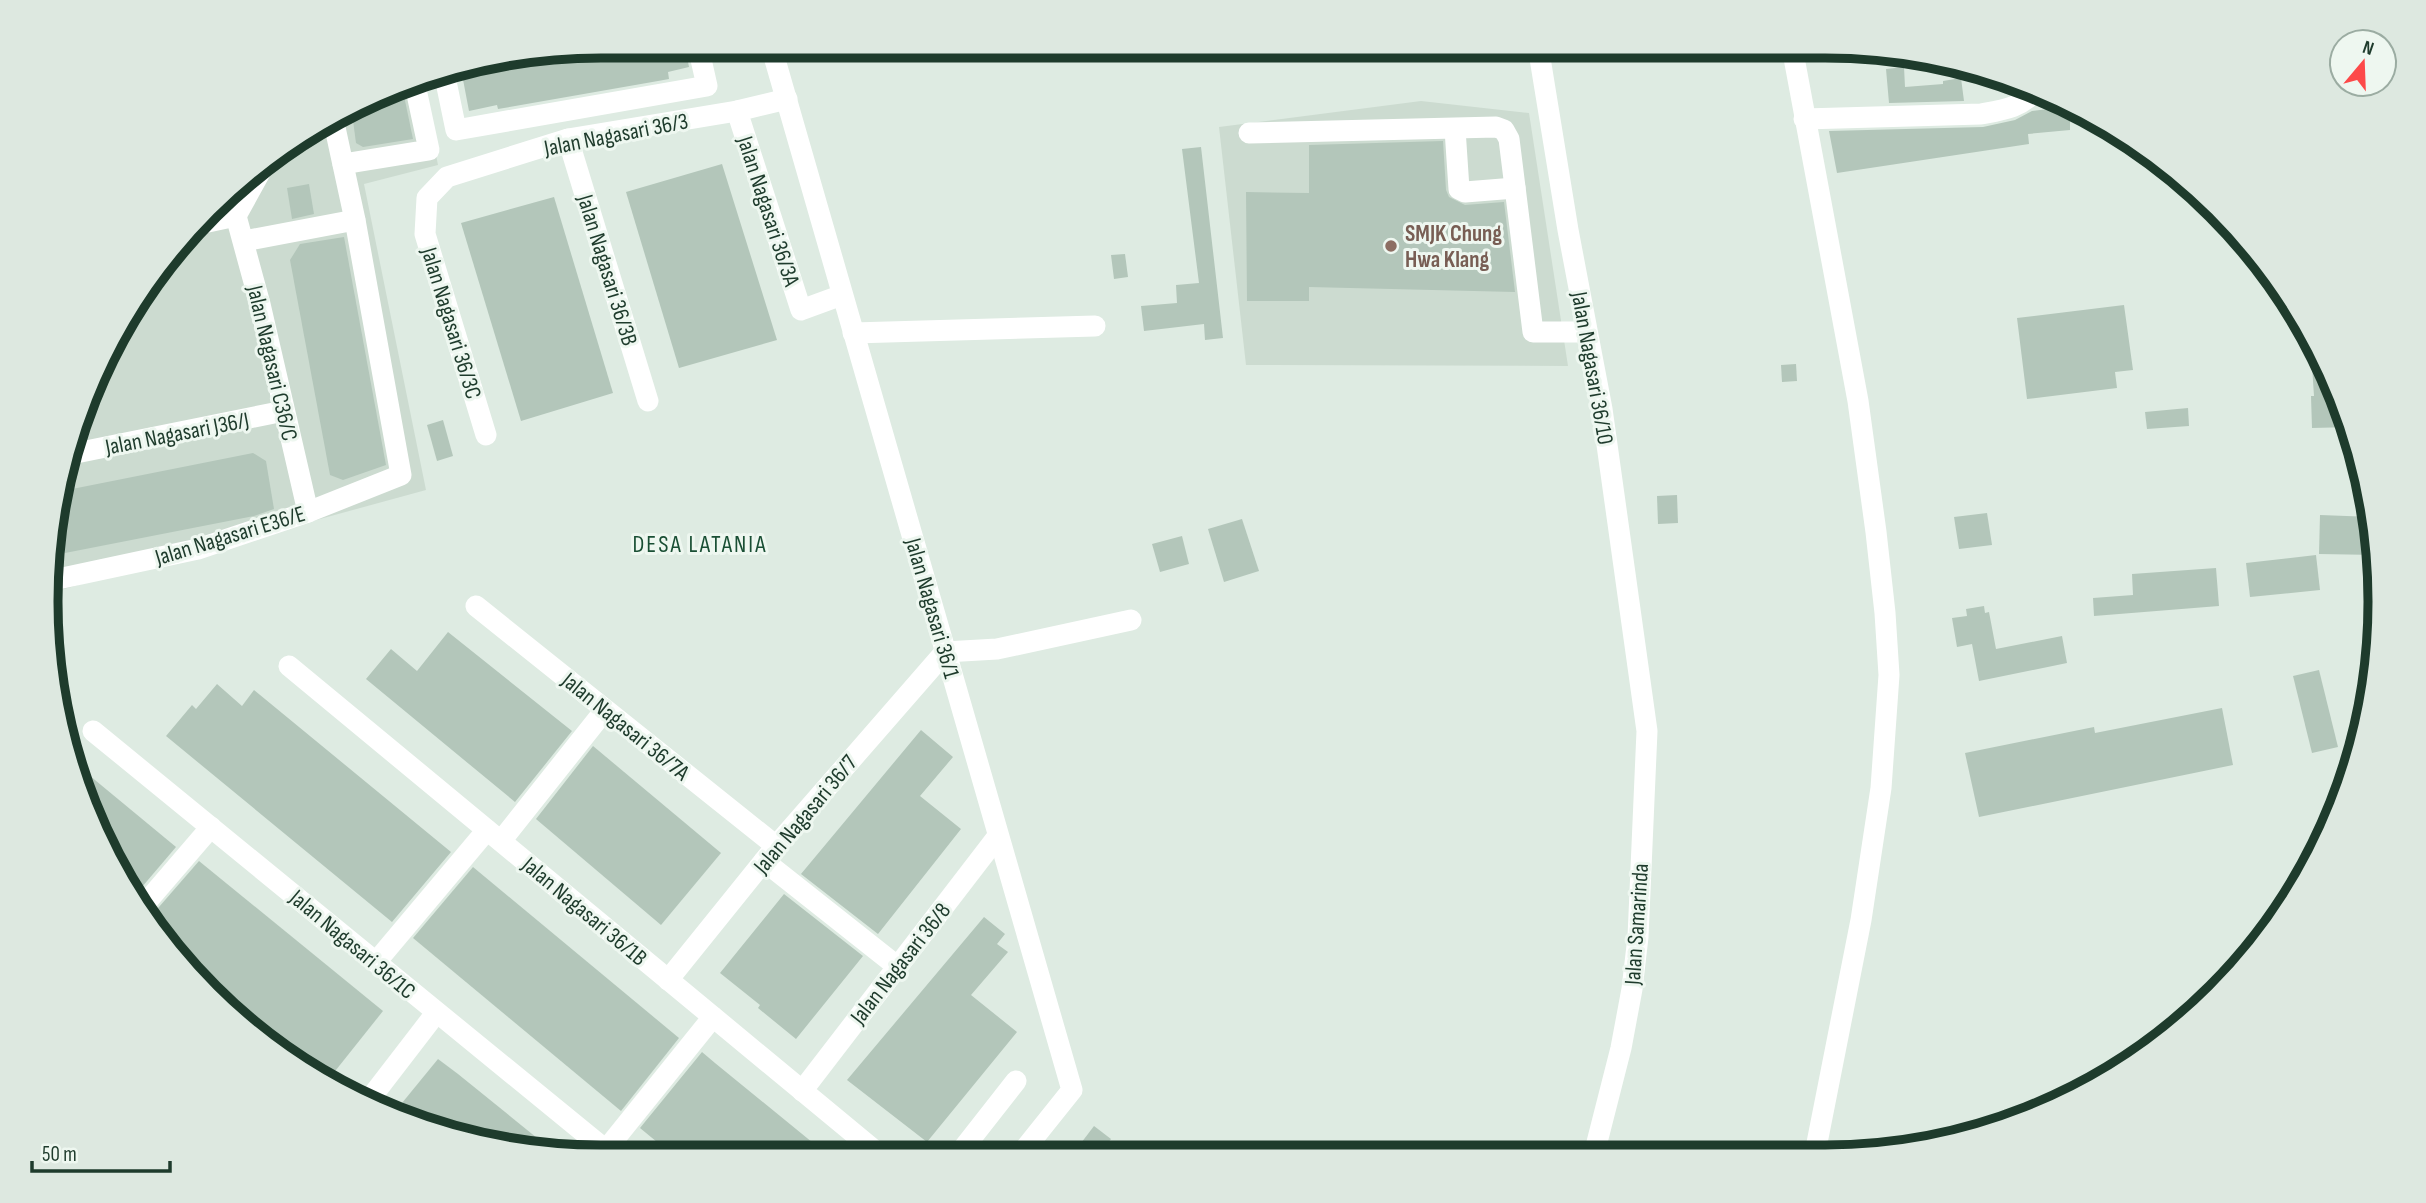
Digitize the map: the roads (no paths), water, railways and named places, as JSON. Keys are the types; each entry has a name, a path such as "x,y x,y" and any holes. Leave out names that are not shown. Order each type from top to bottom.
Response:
{"street":[{"path":"446,81 456,130 707,86 701,58"},
{"name":"Jalan Nagasari 36/1","path":"775,58 1072,1090 1028,1145"},
{"name":"Jalan Nagasari 36/10","path":"1540,58 1586,332 1602,409 1641,691"},
{"path":"1795,58 1857,401 1878,545 1889,674 1881,788 1861,920 1817,1145"},
{"path":"343,164 429,150 416,91"},
{"path":"1804,119 1981,114 2008,109 2030,98"},
{"name":"Jalan Nagasari 36/3","path":"447,177 568,139 737,111 787,99"},
{"name":"Jalan Nagasari 36/3A","path":"737,111 801,310 842,295"},
{"path":"1249,133 1496,127 1504,130 1509,139 1533,332 1586,332"},
{"path":"244,241 355,220 335,128"},
{"path":"1455,129 1458,189 1465,192 1515,188"},
{"name":"Jalan Nagasari 36/3B","path":"568,139 648,401"},
{"name":"Jalan Nagasari 36/3C","path":"447,177 427,198 425,234 486,435"},
{"path":"213,221 236,216 254,184"},
{"name":"Jalan Nagasari C36/C","path":"236,216 308,512"},
{"name":"Jalan Nagasari E36/E","path":"59,579 198,549 308,512 401,475 355,220"},
{"path":"853,332 1095,327"},
{"name":"Jalan Nagasari J36/J","path":"79,452 284,411"},
{"name":"Jalan Nagasari 36/7A","path":"476,606 605,710 898,967"},
{"path":"945,652 997,649 1131,620"},
{"name":"Jalan Nagasari 36/7","path":"668,980 770,853 945,652"},
{"name":"Jalan Nagasari 36/1B","path":"289,666 867,1145"},
{"name":"Jalan Samarinda","path":"1596,1145 1623,1036 1638,937 1647,731 1641,691"},
{"path":"376,962 494,836 605,710"},
{"name":"Jalan Nagasari 36/1C","path":"93,731 595,1145"},
{"path":"148,902 211,827"},
{"name":"Jalan Nagasari 36/8","path":"802,1091 998,836"},
{"path":"373,1095 436,1013"},
{"path":"613,1145 713,1017"},
{"path":"966,1145 1016,1081"}],"place":[{"name":"SMJK Chung Hwa Klang","path":"1391,246"}],"district":[{"name":"DESA LATANIA","path":"700,544"}]}
